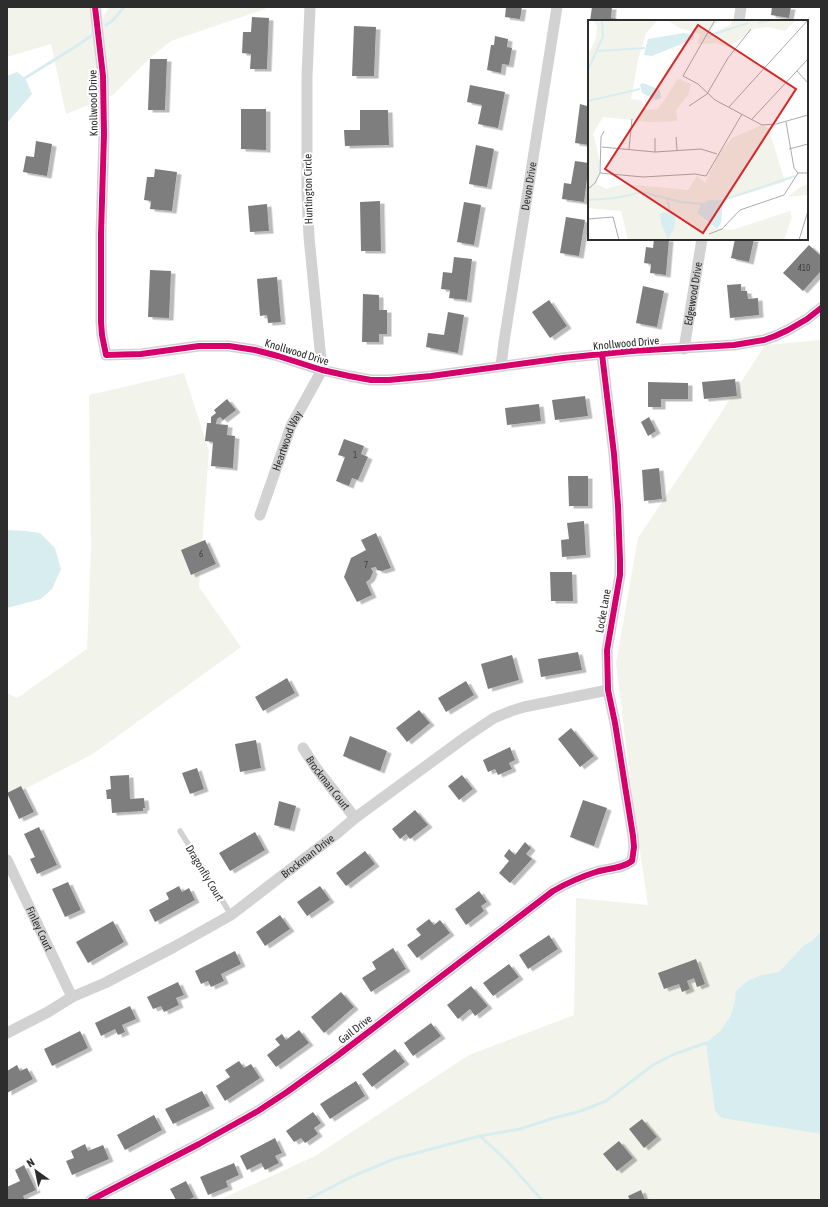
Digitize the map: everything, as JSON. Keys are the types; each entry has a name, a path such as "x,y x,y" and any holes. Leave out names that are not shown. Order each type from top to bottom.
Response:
{"street":[{"name":"Knollwood Drive","path":"95,7 103,76 104,134 101,226 101,322 106,355 141,354 198,346 229,346 255,350 322,370 349,376 371,380 389,380 602,354 734,345 764,340 788,330 807,319 821,308"},
{"name":"Huntington Circle","path":"310,7 307,76 309,237 322,370"},
{"name":"Devon Drive","path":"501,366 506,326 557,7"},
{"path":"739,20 741,7"},
{"name":"Edgewood Drive","path":"684,349 702,240"},
{"name":"Locke Lane","path":"602,354 618,506 620,560 620,575 607,650 608,690 615,723 634,847 632,860 624,866"},
{"name":"Heartwood Way","path":"260,515 292,426 322,370"},
{"name":"Brockman Drive","path":"7,1033 48,1012 72,997 105,983 174,947 231,915 355,818 466,736 494,718 524,707 608,690"},
{"name":"Brockman Court","path":"303,748 316,768 355,818"},
{"name":"Finley Court","path":"7,860 72,997"},
{"name":"Gail Drive","path":"91,1200 258,1111 287,1092 337,1056 553,891 568,882 582,877 624,866"}],"lane":[{"name":"Dragonfly Court","path":"180,831 231,915"}],"shaded area":[{"path":"7,7 102,7 103,18 109,7 265,7 265,9 171,41 150,58 113,95 66,114 51,44 7,57"},
{"path":"17,72 25,78 32,94 7,123 7,76"},
{"path":"821,340 821,930 812,941 803,946 779,972 761,975 747,981 737,991 730,1017 721,1030 706,1043 769,1125 821,1134 821,1200 219,1200 315,1156 469,1055 574,1015 576,898 648,905 634,812 616,663 638,538 765,345"},
{"path":"184,373 209,451 199,587 241,647 93,754 7,798 7,693 17,698 87,649 91,549 89,395"},
{"path":"7,530 40,533 55,548 61,569 52,589 41,599 7,608"},
{"path":"820,932 821,1134 722,1118 715,1111 706,1043 721,1030 730,1017 736,991 747,981 761,975 779,972 803,946 812,941"}],"building":[{"path":"506,7 522,7 520,19 505,17"},
{"path":"592,7 612,7 611,18 618,19 618,20 590,20"},
{"path":"772,7 791,7 789,18 771,15"},
{"path":"252,17 269,18 267,69 250,69 251,54 242,53 243,32 251,32"},
{"path":"354,26 376,27 374,76 352,76"},
{"path":"495,36 508,39 507,47 512,48 509,65 502,64 501,73 487,70 491,45 494,45"},
{"path":"150,59 167,59 165,110 148,110"},
{"path":"470,85 505,92 498,128 478,124 482,105 467,102"},
{"path":"588,99 588,145 575,143 580,104 587,106"},
{"path":"241,109 266,109 266,150 241,149"},
{"path":"360,110 388,110 389,145 345,146 344,130 360,130"},
{"path":"36,141 52,144 47,176 23,172 26,156 34,157"},
{"path":"476,145 494,149 487,187 469,184"},
{"path":"575,161 588,163 584,202 562,199 564,183 571,184"},
{"path":"155,169 177,172 172,211 150,209 151,201 144,200 147,177 154,177"},
{"path":"380,201 381,251 361,251 360,202"},
{"path":"464,202 481,205 474,245 457,242"},
{"path":"267,204 269,231 250,232 248,206"},
{"path":"566,217 585,220 579,256 560,253"},
{"path":"654,240 669,240 666,275 650,273 651,264 644,263 646,247 653,248"},
{"path":"735,240 754,240 749,262 731,258"},
{"path":"809,245 821,256 821,271 803,291 783,273"},
{"path":"454,257 472,259 467,300 449,298 450,290 441,289 443,272 452,273"},
{"path":"150,270 171,271 169,318 148,317"},
{"path":"277,277 281,322 268,323 267,315 260,316 257,279"},
{"path":"741,284 741,291 747,291 748,299 758,298 759,315 730,318 727,285"},
{"path":"643,286 664,291 657,327 636,323"},
{"path":"363,294 379,295 379,310 387,310 387,334 379,334 379,342 362,342"},
{"path":"549,300 567,326 550,338 532,312"},
{"path":"448,312 464,315 458,353 426,347 428,333 444,335"},
{"path":"735,379 737,396 704,399 702,382"},
{"path":"648,382 688,383 688,399 661,399 661,407 648,407"},
{"path":"585,396 588,416 555,420 552,400"},
{"path":"227,399 236,410 223,420 220,417 217,419 216,424 228,425 227,435 235,436 233,468 211,466 213,442 205,441 207,423 211,423 211,417 216,413 214,410"},
{"path":"539,404 541,421 507,425 505,408"},
{"path":"649,417 656,431 648,436 641,422"},
{"path":"344,439 364,446 361,454 368,457 358,480 352,478 349,486 336,481 345,457 338,455"},
{"path":"659,468 662,499 644,501 642,470"},
{"path":"568,476 588,476 588,506 569,506"},
{"path":"584,521 586,555 562,557 561,540 569,539 567,523"},
{"path":"376,533 391,568 382,571 377,570 376,567 371,568 373,572 370,579 366,582 372,595 357,602 344,577 351,558 366,550 361,540"},
{"path":"205,540 216,564 191,575 181,550"},
{"path":"550,572 572,572 573,601 551,601"},
{"path":"578,652 582,670 541,677 538,659"},
{"path":"512,655 519,680 488,689 481,664"},
{"path":"287,678 295,693 263,711 255,697"},
{"path":"466,681 474,695 446,712 438,698"},
{"path":"419,710 430,723 407,742 396,728"},
{"path":"571,728 594,756 580,767 558,739"},
{"path":"350,736 387,751 380,771 343,756"},
{"path":"256,740 261,768 240,772 235,744"},
{"path":"510,747 515,760 509,763 512,769 498,775 495,769 488,772 483,760"},
{"path":"197,768 204,789 190,794 182,773"},
{"path":"129,775 130,799 144,798 145,808 143,808 143,811 112,813 111,799 107,799 106,790 111,789 110,776"},
{"path":"462,775 473,789 459,800 448,786"},
{"path":"21,786 34,812 19,819 7,793"},
{"path":"583,800 607,808 594,846 570,837"},
{"path":"279,801 296,806 290,829 274,825"},
{"path":"415,810 428,825 410,839 406,834 400,839 392,829"},
{"path":"39,827 57,865 37,874 30,859 35,857 24,834"},
{"path":"255,832 265,850 230,871 219,853"},
{"path":"525,842 531,848 526,854 532,859 510,883 499,873 509,861 504,856 509,849 515,855"},
{"path":"365,851 375,864 346,886 336,873"},
{"path":"68,882 81,910 65,917 52,889"},
{"path":"179,886 182,892 189,888 195,900 155,922 149,910 169,899 166,893"},
{"path":"320,886 330,900 307,916 297,902"},
{"path":"479,891 487,902 481,906 484,911 466,925 455,909"},
{"path":"280,915 290,929 265,946 256,932"},
{"path":"429,919 434,925 440,920 450,933 417,958 407,945 421,935 416,929"},
{"path":"113,921 124,942 88,963 76,942"},
{"path":"549,935 558,949 528,969 519,955"},
{"path":"393,948 406,969 371,992 362,978 376,969 372,962"},
{"path":"235,951 241,964 221,974 224,981 211,987 208,981 201,984 195,971"},
{"path":"696,959 705,984 697,987 694,978 687,981 690,989 682,992 679,984 664,989 658,973"},
{"path":"509,964 519,977 493,996 483,983"},
{"path":"178,982 184,995 176,998 179,1005 164,1012 161,1006 153,1009 147,997"},
{"path":"471,986 488,1006 475,1016 470,1009 458,1019 447,1005"},
{"path":"341,992 354,1007 324,1033 311,1017"},
{"path":"130,1006 136,1019 122,1025 125,1032 118,1035 115,1029 101,1036 95,1023"},
{"path":"431,1023 441,1036 413,1056 404,1043"},
{"path":"299,1030 309,1043 276,1067 267,1055 280,1045 275,1039 282,1034 286,1040"},
{"path":"80,1031 88,1048 52,1066 44,1049"},
{"path":"395,1049 405,1062 372,1087 362,1074"},
{"path":"239,1061 244,1068 251,1064 260,1078 225,1101 216,1086 230,1077 225,1070"},
{"path":"17,1065 20,1071 27,1068 33,1079 7,1093 7,1071"},
{"path":"356,1081 365,1096 330,1119 320,1104"},
{"path":"202,1091 210,1106 173,1124 165,1109"},
{"path":"313,1112 321,1123 314,1128 318,1134 305,1143 301,1138 294,1142 286,1131"},
{"path":"154,1115 162,1130 125,1150 117,1135"},
{"path":"642,1119 657,1137 644,1148 629,1129"},
{"path":"275,1138 282,1153 275,1156 279,1163 265,1170 261,1163 247,1170 240,1156"},
{"path":"619,1141 633,1158 617,1171 603,1154"},
{"path":"85,1144 88,1151 103,1145 109,1159 72,1175 66,1161 74,1158 71,1151"},
{"path":"234,1163 239,1175 226,1181 228,1187 208,1195 200,1177"},
{"path":"24,1165 36,1190 23,1196 25,1200 7,1200 7,1187 20,1181 15,1170"},
{"path":"186,1181 194,1197 188,1200 176,1200 170,1189"},
{"path":"641,1190 645,1200 630,1200 628,1196"}],"waterway":[{"path":"106,25 113,20 124,7"},
{"path":"25,78 91,36"},
{"path":"307,1200 351,1177 394,1159 480,1136 520,1129 581,1111 606,1101 653,1065 672,1055 709,1043"},
{"path":"480,1136 506,1160 542,1200"}],"cycle path":[{"path":"95,7 103,76 104,134 101,234 101,322 106,355 141,354 199,346 229,346 255,350 322,370 349,376 371,380 389,380 431,376 563,358 632,351 734,345 764,340 775,336 807,319 821,308"},
{"path":"91,1200 199,1144 258,1111 287,1092 337,1056 553,891 584,876 619,867 632,861 634,847 633,836 615,723 608,690 607,650 620,575 620,560 614,454 602,354"}]}
